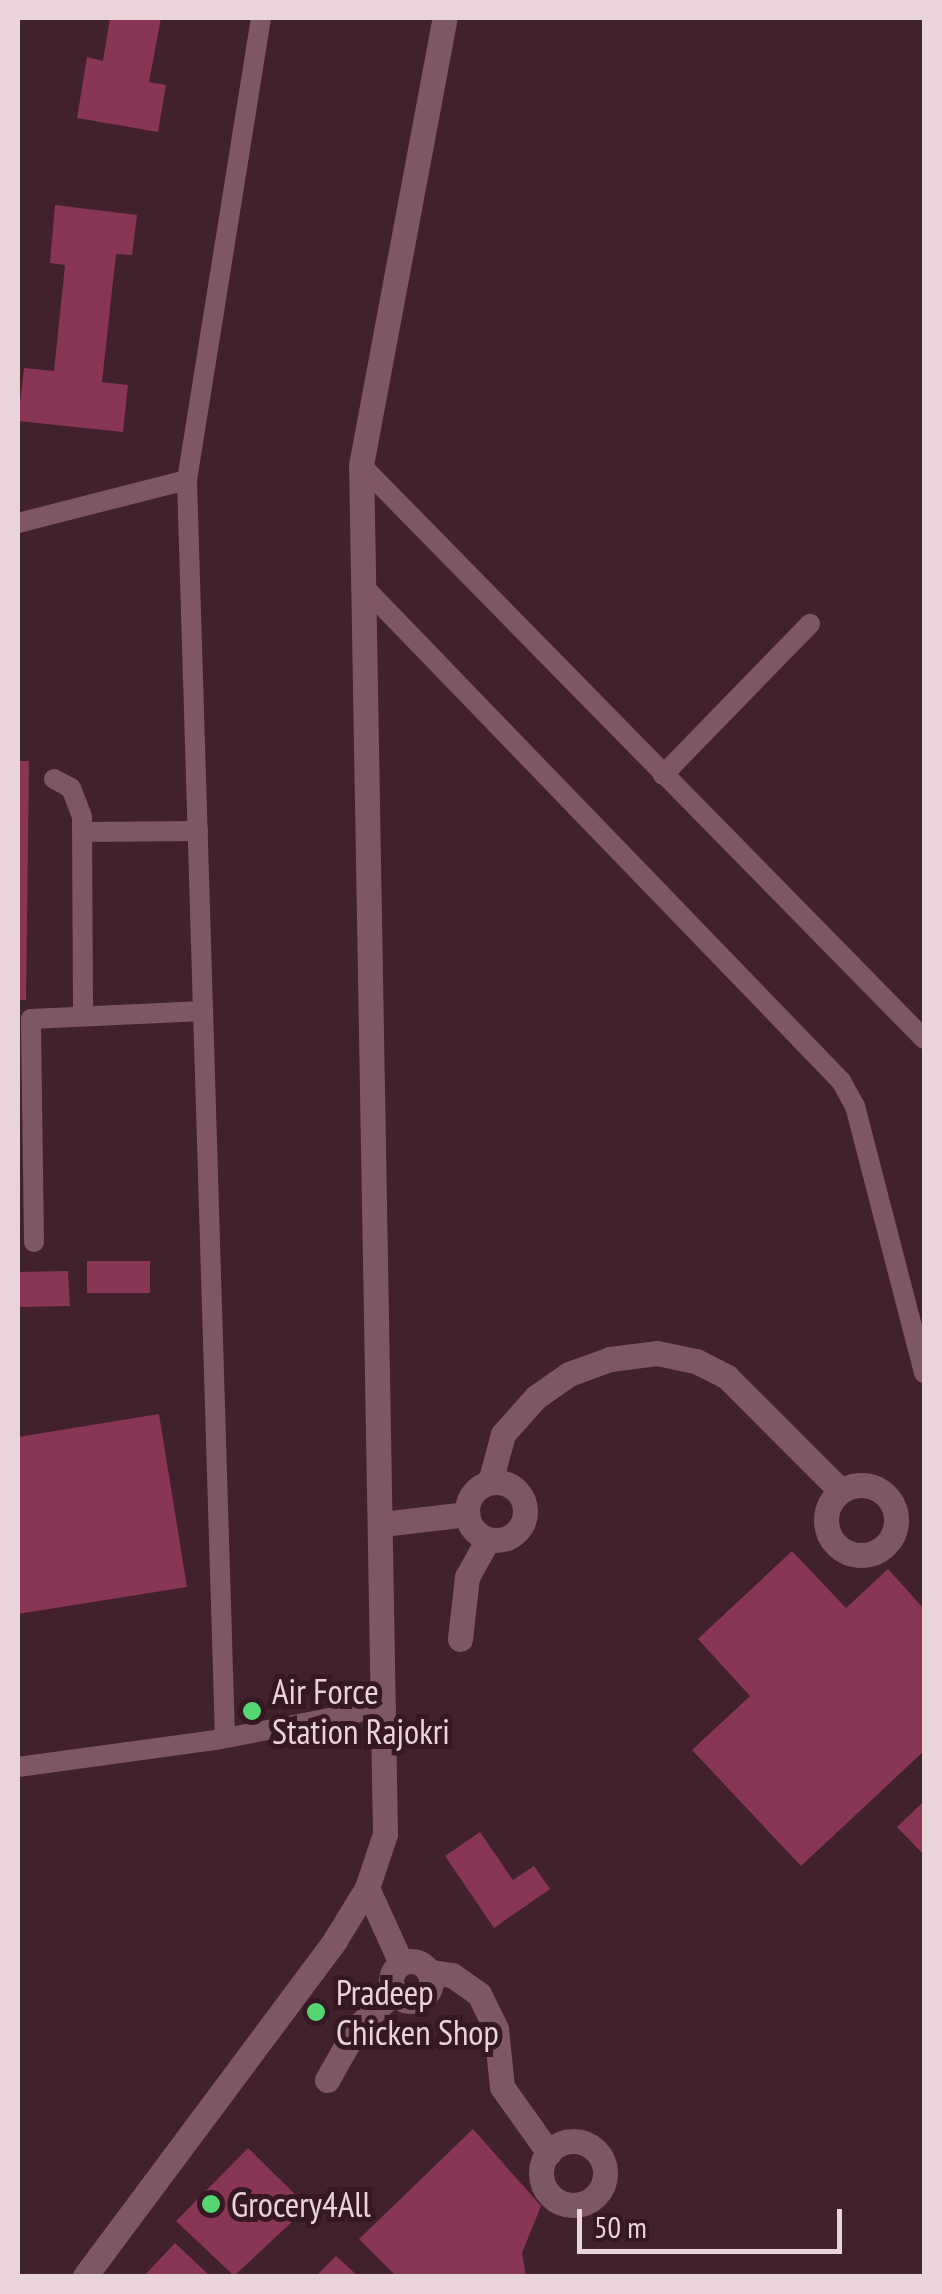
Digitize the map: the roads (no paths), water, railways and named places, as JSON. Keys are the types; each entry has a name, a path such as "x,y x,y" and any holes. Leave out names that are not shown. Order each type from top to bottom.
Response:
{"street":[{"path":"88,2275 368,1888 385,1834 386,1707 361,465 444,18"},
{"path":"490,1482 517,1490 525,1517 507,1538 488,1539 472,1528 467,1514 473,1492 490,1482 503,1434 536,1397 569,1374 610,1359 657,1353 696,1360 727,1376 842,1491"},
{"path":"382,1524 467,1514"},
{"path":"460,1640 467,1577 488,1539"},
{"path":"368,1888 400,1963"},
{"path":"430,1972 422,1998 404,2000 394,1992 390,1979 400,1963 414,1960 430,1972 452,1975 479,1994 496,2028 502,2088 549,2152"},
{"path":"327,2080 345,2042 394,1992"}],"lane":[{"path":"225,1738 187,480 262,18"},
{"path":"361,465 924,1040"},
{"path":"18,522 187,480"},
{"path":"364,587 841,1081 855,1106 924,1374"},
{"path":"662,775 810,624"},
{"path":"54,779 78,800 82,832 83,1014"},
{"path":"82,832 198,831"},
{"path":"34,1242 28,1027 38,1015 203,1011"},
{"path":"18,1767 225,1738 386,1707"}],"place":[{"name":"Air Force Station Rajokri","path":"252,1711"},
{"name":"Pradeep Chicken Shop","path":"316,2012"},
{"name":"Grocery4All","path":"211,2204"}]}
